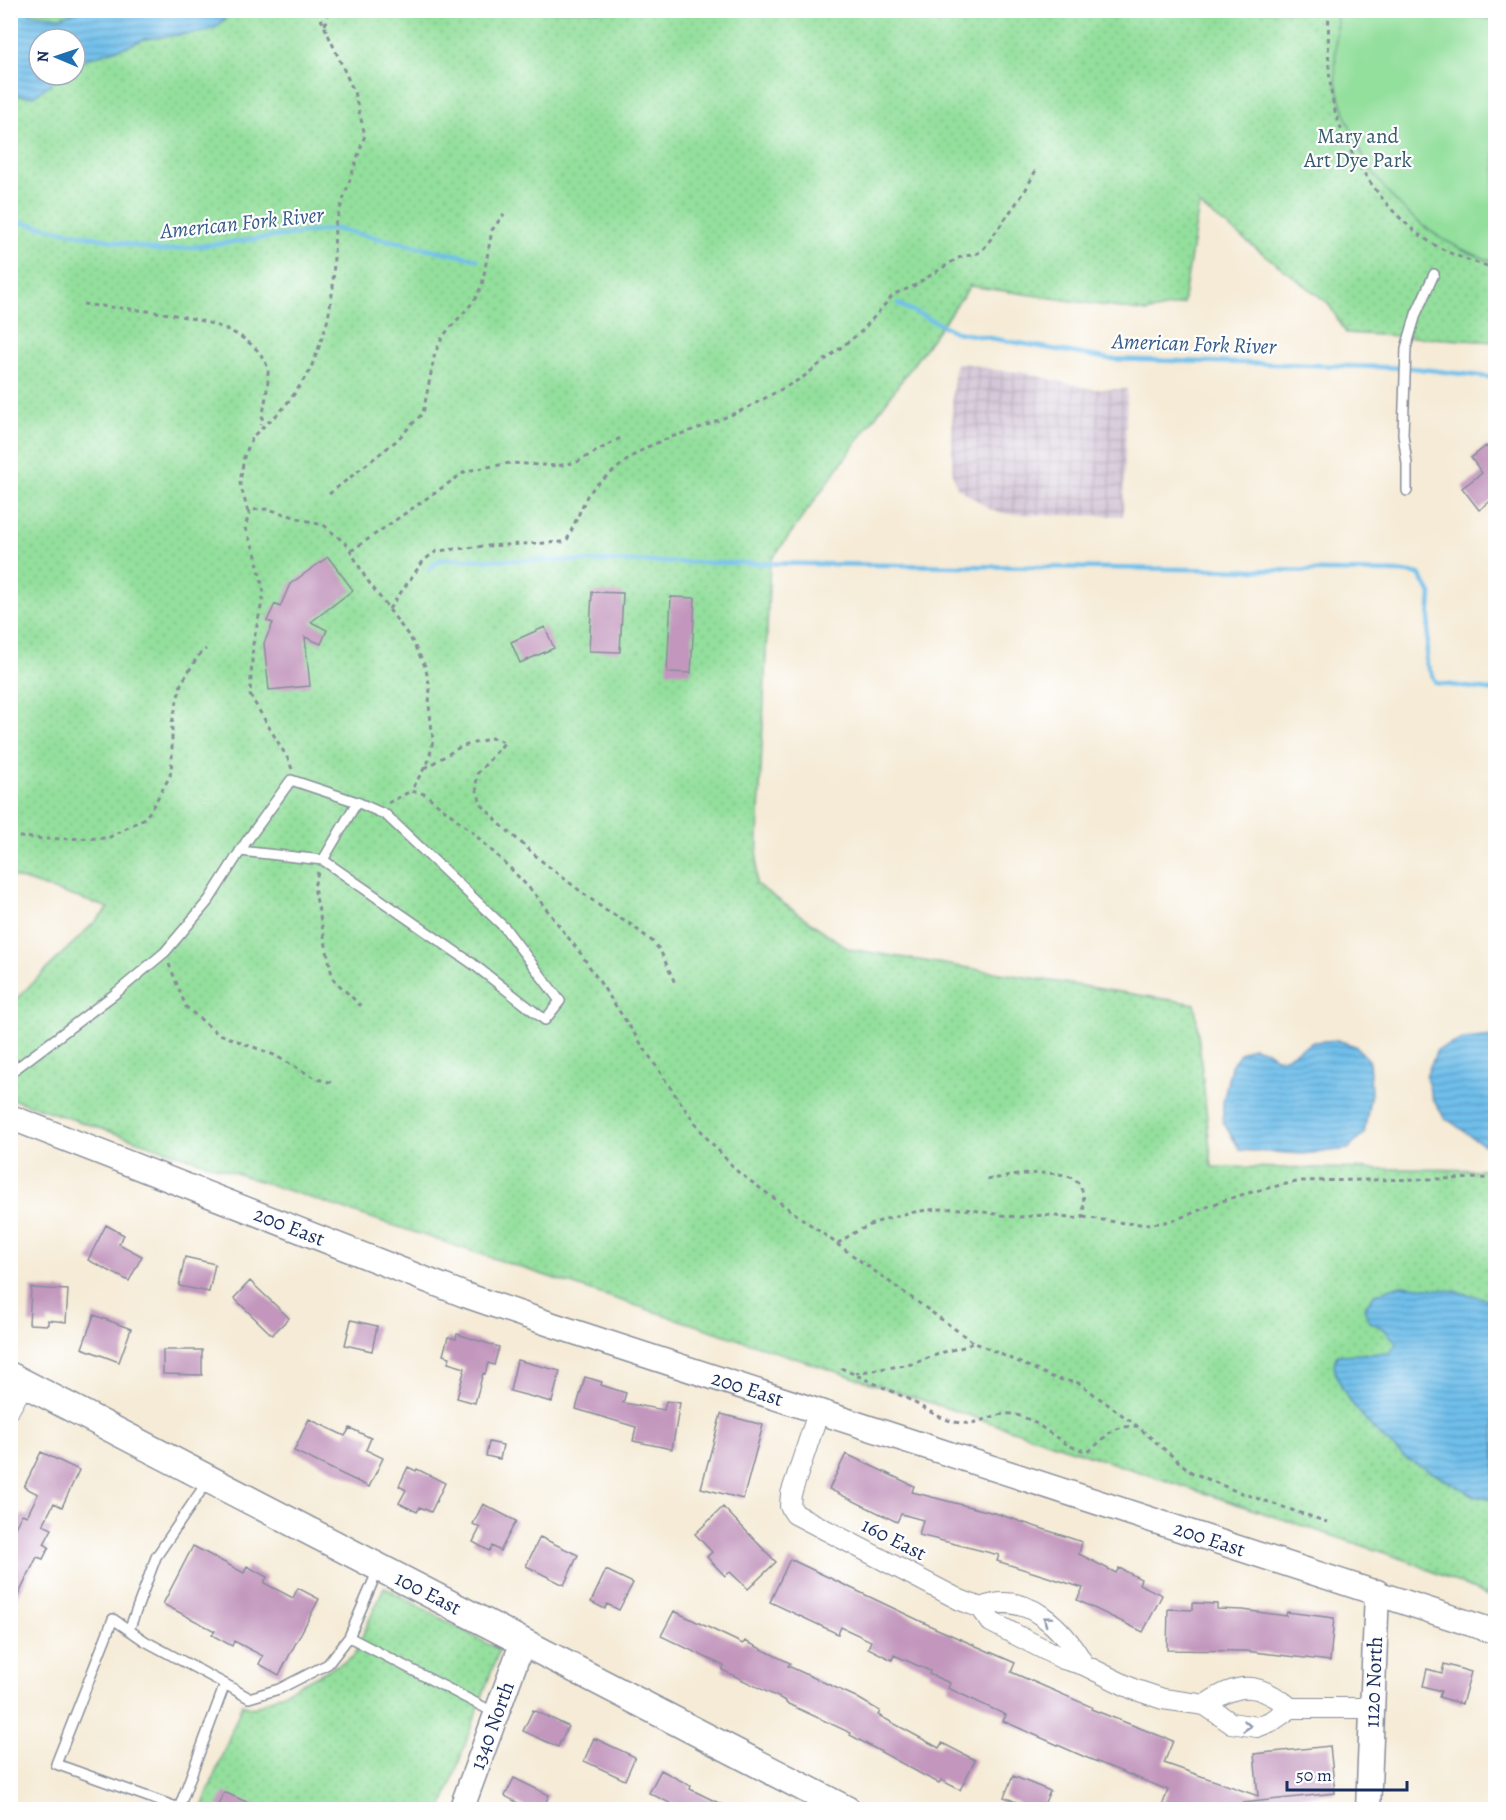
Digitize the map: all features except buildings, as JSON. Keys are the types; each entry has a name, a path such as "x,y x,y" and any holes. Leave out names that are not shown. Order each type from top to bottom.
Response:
{"main road":[{"name":"100 East","path":"17,1380 847,1809"}],"street":[{"name":"200 East","path":"10,1118 465,1295 818,1413 1496,1632"},
{"path":"10,1408 17,1380"},
{"name":"160 East","path":"818,1413 794,1480 790,1506 795,1514 981,1608 991,1623 1063,1659 1084,1665 1133,1689 1162,1699 1205,1705 1231,1723 1257,1727 1272,1721 1291,1708"},
{"name":"1120 North","path":"1368,1809 1377,1592"},
{"path":"981,1608 992,1604 1007,1603 1039,1614 1071,1642 1084,1665"},
{"name":"1340 North","path":"461,1809 523,1641"},
{"path":"1205,1705 1231,1690 1247,1686 1274,1695 1291,1708 1371,1708"}],"lane":[{"path":"1407,491 1407,464 1403,434 1406,348 1416,314 1434,274"},
{"path":"10,1073 116,993 165,952 209,900 240,850 291,780 357,802 386,815 505,928 561,1001 544,1020 473,964 323,860 240,850"},
{"path":"323,860 357,802"},
{"path":"129,1630 156,1557 209,1479"},
{"path":"225,1684 179,1808 56,1764 113,1619 145,1641 225,1684 249,1698 279,1689 328,1664 349,1636 379,1567"},
{"path":"349,1636 495,1713"}],"path":[{"path":"249,514 240,483 244,457 253,436 281,411 295,393 310,370 318,350 328,319 333,288 335,224 365,135 354,92 317,10"},
{"path":"325,26 329,10"},
{"path":"1329,10 1328,67 1335,112 1357,164 1382,197 1423,237 1450,252 1496,268"},
{"path":"388,609 423,560 437,551 567,540 587,495 631,456 655,443 745,409 802,378 862,331 894,294 912,287 958,258 978,253 985,247 1025,191 1036,170"},
{"path":"329,494 396,441 423,413 435,353 443,336 474,301 482,285 492,230 504,214"},
{"path":"83,304 182,317 212,325 242,337 256,349 268,367 261,427"},
{"path":"351,551 466,471 510,463 557,466 577,462 624,436"},
{"path":"291,780 292,770 288,759 250,695 253,644 264,593 255,552 245,528 250,510 268,508 325,526 348,546 364,577 411,639 425,666 430,687 429,705 433,740 429,760 411,791 388,803 357,802"},
{"path":"10,836 44,839 108,838 145,818 152,810 170,776 172,723 181,684 198,656 206,649"},
{"path":"423,769 460,747 492,738 505,742 477,774 476,787 481,804 544,863 605,910 630,924 652,941 660,950 675,983"},
{"path":"411,791 425,794 442,806 534,892 581,954 678,1099 705,1136 738,1172 973,1342 1057,1379 1078,1383 1137,1425 1191,1472 1302,1515 1327,1522"},
{"path":"323,860 314,887 332,975 334,980 361,1006"},
{"path":"165,952 186,1007 202,1022 217,1033 274,1055 317,1079 333,1083"},
{"path":"986,1180 1038,1173 1059,1174 1072,1178 1079,1184 1083,1198 1083,1217"},
{"path":"837,1244 881,1220 908,1212 934,1209 963,1209 1022,1217 1057,1215 1130,1224 1167,1221 1217,1203 1302,1181 1496,1178"},
{"path":"853,1373 912,1364 973,1342"},
{"path":"842,1368 961,1424 1009,1413 1023,1417 1078,1450 1089,1451 1106,1433 1118,1427 1137,1425"}],"shaded area":[{"path":"956,363 1021,372 1092,389 1127,389 1123,516 1008,514 989,509 957,487 952,471 952,396"}],"green space":[{"path":"1438,10 1495,20 1495,262 1445,240 1423,226 1403,209 1370,168 1357,145 1338,89 1335,62 1337,11"},
{"name":"Mary and Art Dye Park","path":"11,11 1495,11 1495,342 1346,333 1328,303 1199,205 1183,304 1147,312 970,286 770,562 756,884 849,949 1195,1004 1212,1167 1495,1170 1495,1599 1409,1561 11,1099 11,1004 109,908 11,876"},
{"path":"384,1587 499,1650 442,1809 201,1810 242,1704 254,1708 353,1657"}],"water":[{"path":"80,10 233,11 215,28 204,32 144,39 87,59 87,27 27,27 27,87 46,87 34,96 11,96 11,11 28,11 31,14 60,17"},
{"path":"1496,1036 1495,1149 1488,1148 1444,1117 1432,1098 1426,1076 1437,1050 1463,1039"},
{"path":"1337,1040 1355,1046 1369,1060 1371,1093 1364,1134 1348,1149 1303,1154 1240,1150 1223,1122 1223,1102 1231,1066 1240,1053 1253,1047 1267,1051 1276,1057 1285,1058 1313,1042"},
{"path":"1401,1285 1455,1291 1495,1301 1495,1499 1477,1497 1405,1458 1375,1431 1348,1399 1336,1375 1334,1364 1337,1355 1389,1353 1397,1343 1384,1329 1369,1321 1364,1308 1375,1294"}],"waterway":[{"name":"American Fork River","path":"10,220 161,251 335,229 477,259"},
{"name":"American Fork River","path":"898,304 956,332 1109,359 1413,368 1496,378"},
{"path":"429,569 441,559 1402,572 1419,574 1431,594 1426,663 1436,683 1496,691"}]}
